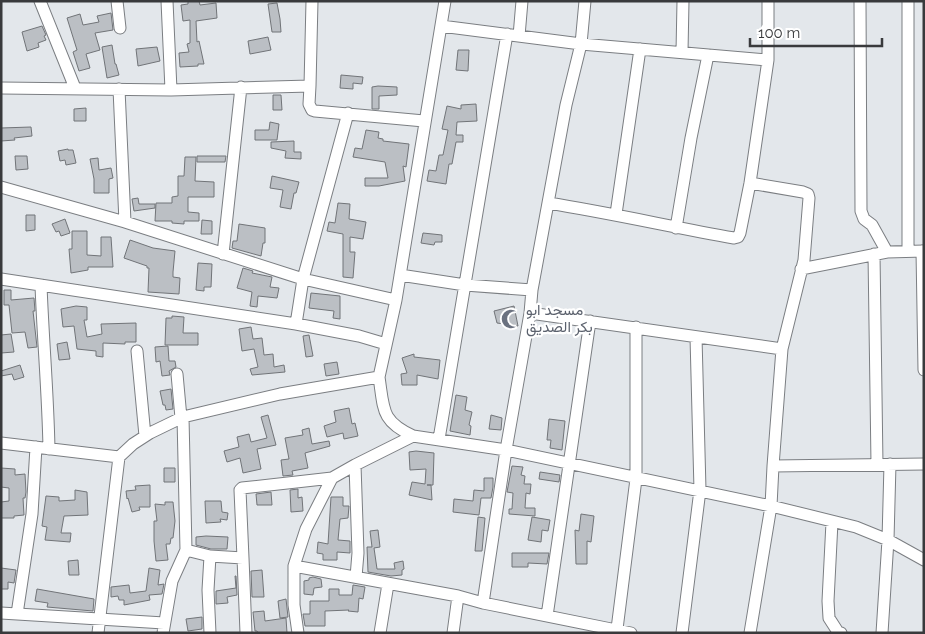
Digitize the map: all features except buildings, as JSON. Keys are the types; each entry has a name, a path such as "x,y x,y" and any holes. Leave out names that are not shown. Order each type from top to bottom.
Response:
{"street":[{"path":"40,1 75,88"},
{"path":"118,1 120,28"},
{"path":"167,1 170,90"},
{"path":"312,1 310,86 312,110 424,121"},
{"path":"445,1 396,300 379,377 388,420 414,436 506,450 700,490 856,527 888,540 924,560"},
{"path":"439,439 465,284 513,35 522,1"},
{"path":"482,603 530,313 532,290 566,105 581,44 585,1"},
{"path":"682,52 683,1"},
{"path":"548,203 616,214 676,228 734,238 738,237 750,183 768,60 768,1"},
{"path":"860,1 861,211 864,219 872,225 887,252"},
{"path":"908,1 908,251"},
{"path":"441,26 581,44 768,60"},
{"path":"616,214 640,49"},
{"path":"676,228 691,138 708,55"},
{"path":"1,88 170,90 310,86"},
{"path":"223,254 241,87"},
{"path":"119,90 125,222"},
{"path":"296,324 303,279 348,113"},
{"path":"750,183 808,194 809,198 804,260 782,349 772,466 771,506 750,633"},
{"path":"1,187 125,222 303,279 396,300"},
{"path":"801,269 874,254 923,250 924,370"},
{"path":"874,254 876,464"},
{"path":"400,275 465,284 532,290"},
{"path":"1,279 296,324 359,336 386,344"},
{"path":"40,285 44,360 48,384 49,449"},
{"path":"530,313 782,349"},
{"path":"547,616 590,321"},
{"path":"617,630 636,478 636,327"},
{"path":"682,633 700,490 696,337"},
{"path":"137,351 145,436"},
{"path":"1,613 100,620 164,628 172,581 186,550 182,417 177,374"},
{"path":"98,633 119,457 133,444 182,417 280,394 379,377"},
{"path":"246,633 240,490 242,488 332,478 414,436"},
{"path":"1,443 119,457"},
{"path":"17,614 32,514 36,447"},
{"path":"882,633 888,540 890,464"},
{"path":"772,466 924,464"},
{"path":"355,465 358,553 356,577"},
{"path":"298,633 294,605 294,566 306,529 332,478"},
{"path":"832,522 828,601 829,618 838,632 841,633"},
{"path":"186,550 210,556 243,558"},
{"path":"210,556 208,590 210,633"},
{"path":"294,566 458,596 482,603 631,633"},
{"path":"380,633 388,584"},
{"path":"453,633 458,596"}],"place":[{"name":"مسجد ابو بكر الصديق","path":"511,319"}]}
